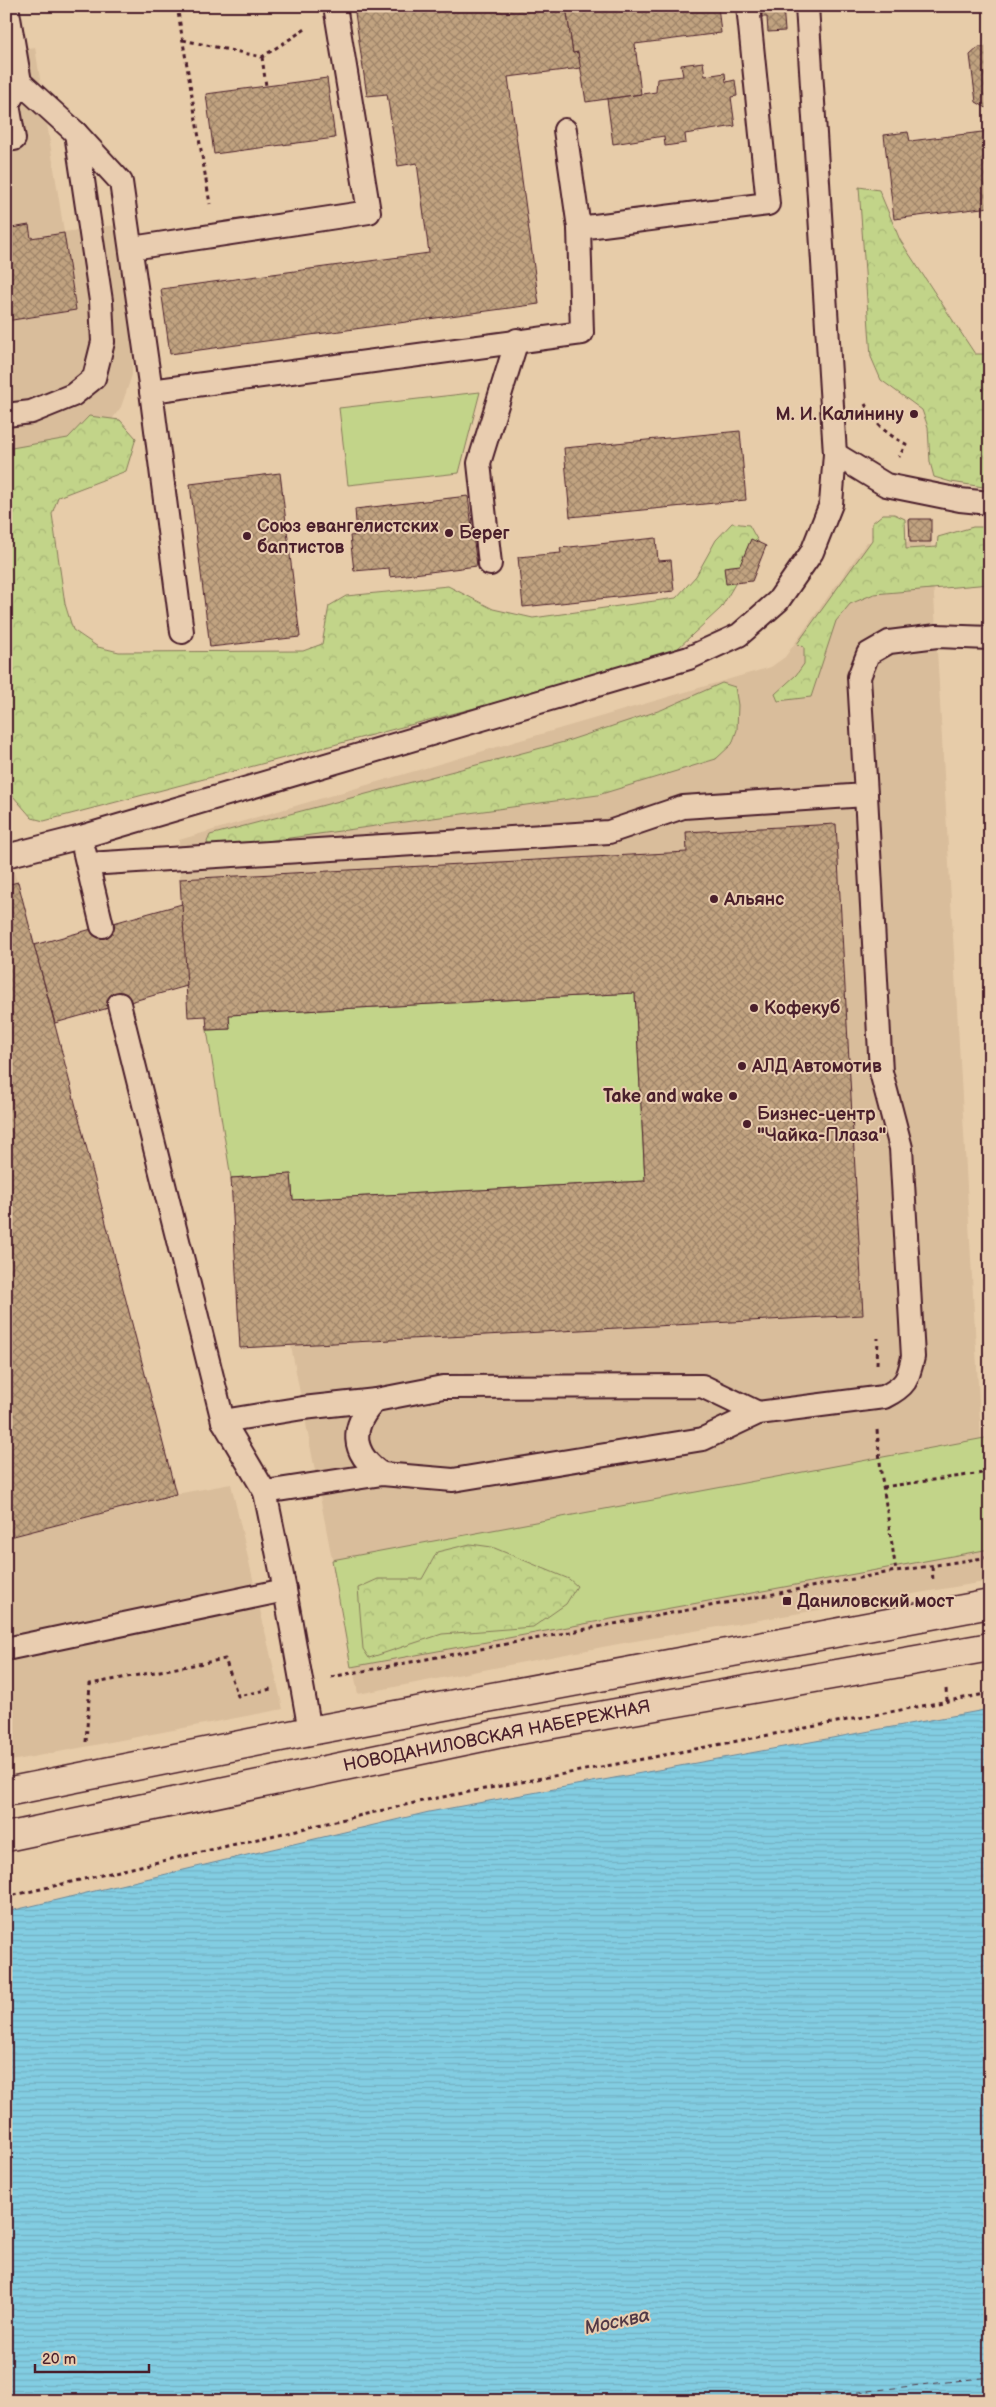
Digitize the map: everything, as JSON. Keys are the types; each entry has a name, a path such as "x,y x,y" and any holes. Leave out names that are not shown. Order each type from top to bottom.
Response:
{"main road":[{"path":"6,1792 310,1731 990,1604"},
{"name":"НОВОДАНИЛОВСКАЯ НАБЕРЕЖНАЯ","path":"6,1837 497,1734 990,1647"}],"lane":[{"path":"7,6 20,82 76,133 121,182 132,248 182,632"},
{"path":"579,228 768,204 748,6"},
{"path":"6,856 81,836 689,658 739,635 778,601 812,552 831,504 835,454 807,6"},
{"path":"132,248 369,212 335,8"},
{"path":"14,139 8,104 20,82"},
{"path":"151,391 517,340 582,333 579,228 565,130"},
{"path":"6,415 31,412 73,395 94,378 103,342 101,302 76,133"},
{"path":"490,564 479,463 517,340"},
{"path":"835,454 886,485 960,500 990,503"},
{"path":"265,1492 382,1474 453,1480 703,1439 758,1413 884,1397 899,1390 909,1377 913,1357 901,1148 881,1072 859,677 868,654 889,642 937,636 990,638"},
{"path":"88,864 609,832 683,807 866,795"},
{"path":"81,836 102,926"},
{"path":"119,1004 223,1421 265,1492 285,1590 310,1731"},
{"path":"223,1421 303,1408 376,1400 443,1387 702,1386 758,1413"},
{"path":"376,1400 361,1417 356,1439 361,1454 369,1466 382,1474"},
{"path":"6,1649 285,1590"}],"path":[{"path":"177,6 215,234"},
{"path":"183,40 262,57 335,8"},
{"path":"262,57 266,86"},
{"path":"899,458 906,444"},
{"path":"877,1425 883,1487 896,1571"},
{"path":"883,1487 990,1472"},
{"path":"77,1745 86,1743 90,1684 225,1659 238,1696 896,1571 990,1557"},
{"path":"6,1897 427,1800 990,1693"}],"shaded area":[{"path":"35,47 64,232 116,225 133,335 132,375 121,407 102,433 6,464 6,52"},
{"name":"Бизнес-центр \"Чайка-Плаза\"","path":"867,542 931,542 981,1438 990,1551 990,1581 629,1642 358,1694 291,1346 240,1348 231,1178 207,1016 180,879 179,840 771,667 785,657"},
{"path":"6,841 176,1494 231,1484 283,1709 6,1762"}],"green space":[{"path":"859,187 879,190 900,240 975,354 990,354 990,488 951,482 934,477 930,462 928,427 922,410 881,380 871,357"},
{"path":"480,392 459,473 348,485 339,408"},
{"path":"89,416 120,420 136,438 126,471 58,497 52,514 65,604 73,630 98,647 119,652 303,651 322,644 329,606 346,596 448,586 493,609 533,618 676,598 696,576 716,540 732,523 749,525 759,543 721,608 677,649 642,664 44,821 32,818 6,788 6,449 68,438"},
{"path":"883,514 894,514 905,519 906,549 937,547 938,537 973,527 990,527 990,584 874,594 850,604 836,621 811,697 778,701 775,694 796,675 804,664 804,647 797,644 872,540 872,523"},
{"path":"722,683 735,687 738,705 737,730 732,744 716,759 598,795 211,849 207,842 210,835 564,742 661,710"},
{"path":"635,993 645,1181 293,1200 291,1174 231,1178 207,1030 230,1029 229,1015"},
{"path":"990,1437 990,1549 351,1667 332,1560"},
{"path":"470,1544 492,1547 569,1579 577,1586 566,1604 533,1627 442,1634 369,1658 363,1649 358,1588 378,1579 422,1579 437,1552"}],"water":[{"name":"Москва","path":"990,1709 990,2401 6,2401 6,1912 429,1812"}],"building":[{"path":"354,6 566,6 573,53 578,52 581,68 508,77 539,304 170,354 161,289 429,253 417,163 398,166 387,94 367,96"},
{"path":"566,6 718,6 721,33 635,44 641,94 586,102 578,52 573,53"},
{"path":"762,6 783,6 785,31 768,32 767,17 762,17"},
{"path":"845,6 877,6 877,7 846,10"},
{"path":"990,46 990,110 976,102 970,55 979,47"},
{"path":"703,62 705,76 725,73 726,82 735,80 737,96 731,97 735,126 685,134 686,143 665,146 664,136 613,144 607,99 656,92 657,79 683,76 681,65"},
{"path":"327,78 335,138 214,154 206,94"},
{"path":"990,131 990,207 894,219 884,135 908,132 910,141"},
{"path":"29,225 31,238 64,233 76,310 6,321 6,229"},
{"path":"740,431 746,500 570,517 564,448"},
{"path":"280,473 300,637 210,647 190,484"},
{"path":"468,496 477,566 390,577 389,568 354,571 350,536 357,535 355,509"},
{"path":"909,519 931,519 931,542 910,542"},
{"path":"656,538 658,561 671,560 674,591 523,607 518,557 561,553 560,548"},
{"path":"751,539 766,546 752,581 726,584 724,567 740,565"},
{"name":"Бизнес-центр \"Чайка-Плаза\"","path":"836,824 863,1315 240,1348 231,1178 291,1174 293,1200 645,1181 635,993 229,1015 230,1029 207,1030 206,1016 188,1017 180,879 687,852 686,832"},
{"path":"18,882 176,1494 6,1538 6,885"},
{"path":"182,904 187,986 55,1023 34,945"}],"ferry route":[{"path":"781,2401 990,2377"}],"place":[{"name":"М. И. Калинину","path":"914,414"},
{"name":"Берег","path":"449,533"},
{"name":"Союз евангелистских баптистов","path":"247,536"},
{"name":"Альянс","path":"714,899"},
{"name":"Кофекуб","path":"754,1008"},
{"name":"АЛД Автомотив","path":"742,1066"},
{"name":"Take and wake","path":"733,1096"},
{"name":"Бизнес-центр \"Чайка-Плаза\"","path":"747,1124"},
{"name":"Даниловский мост","path":"787,1601"}]}
